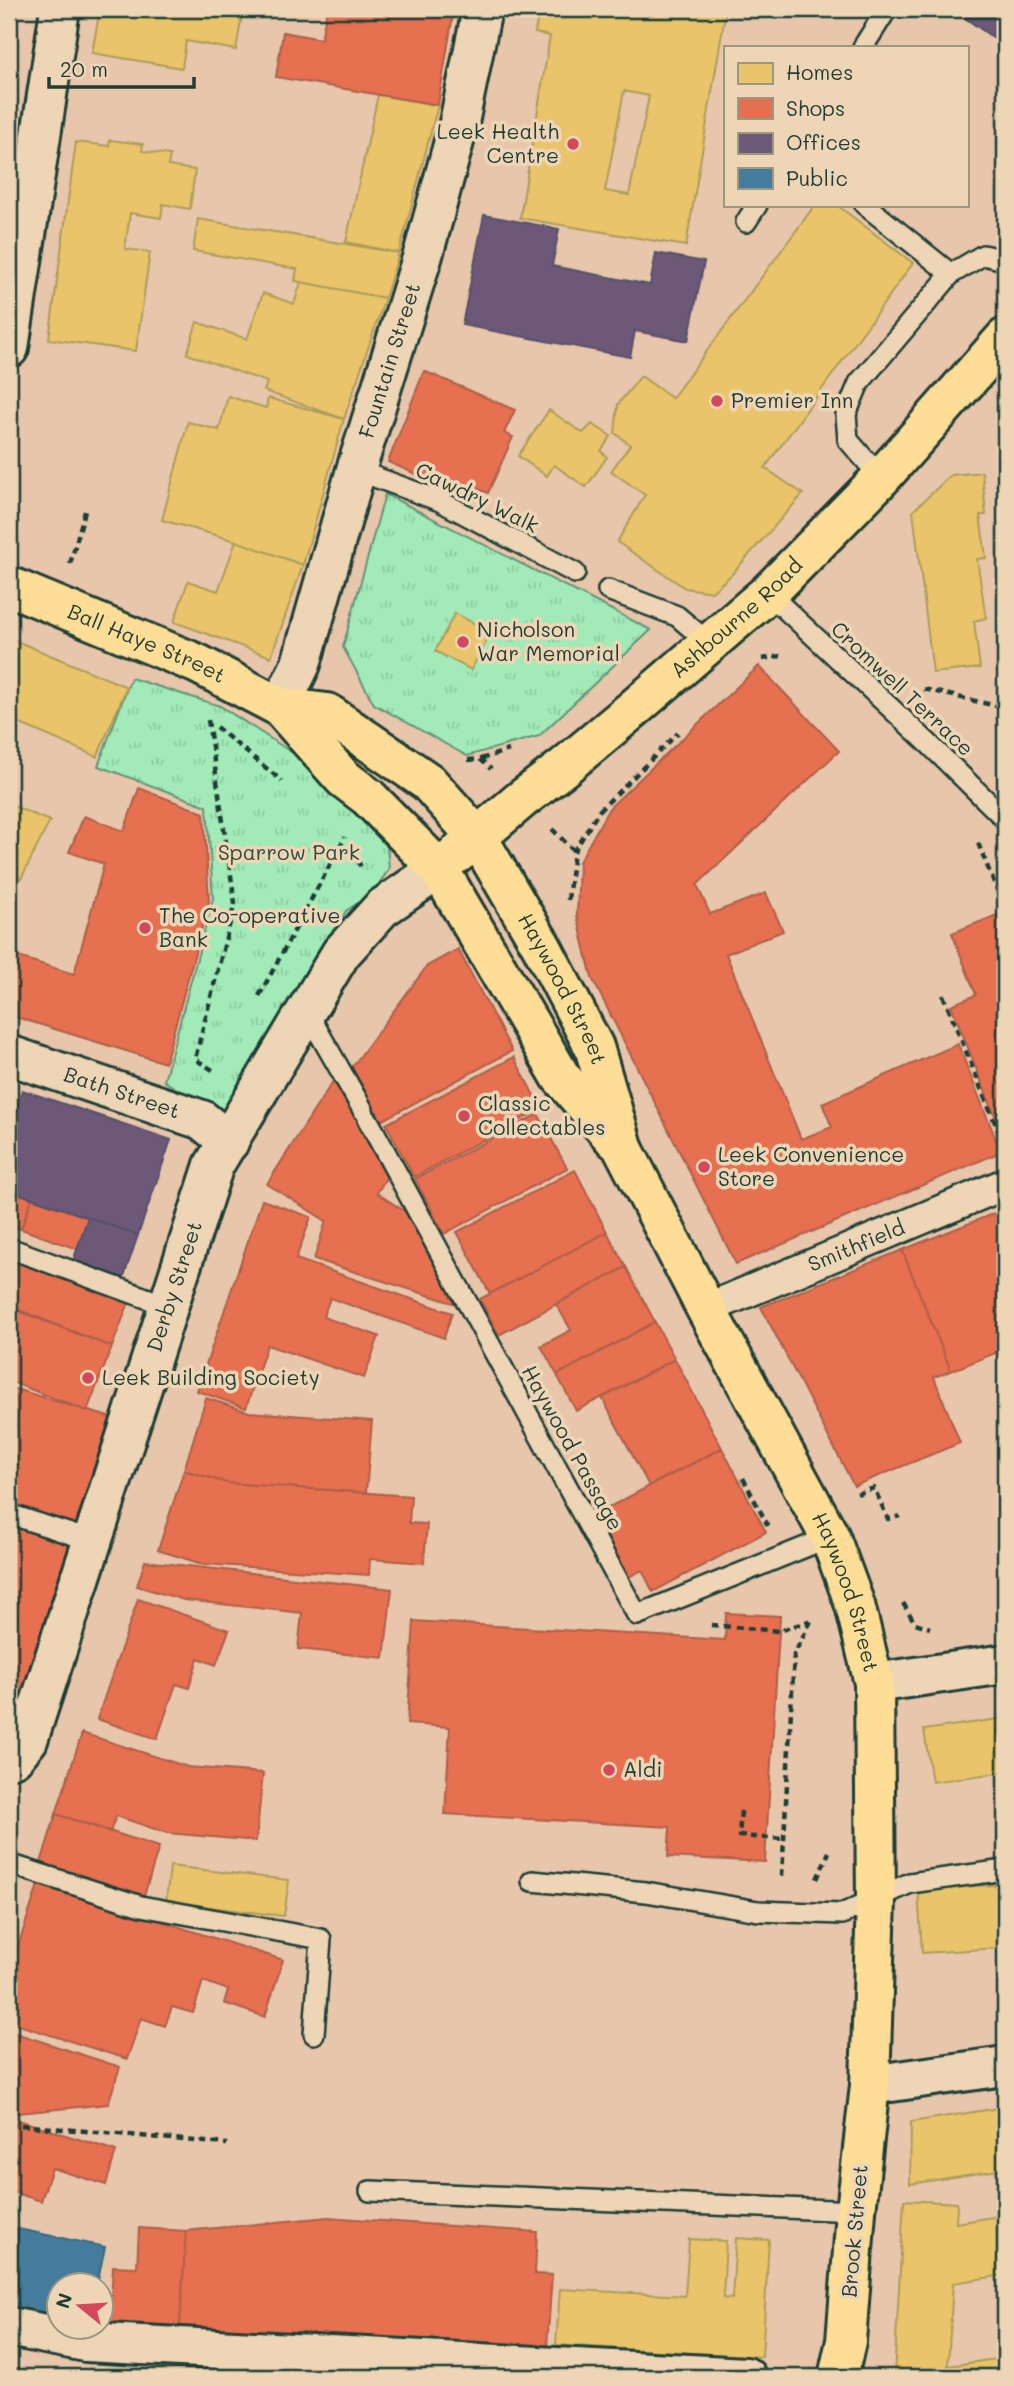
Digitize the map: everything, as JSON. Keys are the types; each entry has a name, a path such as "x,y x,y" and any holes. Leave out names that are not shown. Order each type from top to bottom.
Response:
{"highway":[{"name":"Ashbourne Road","path":"439,869 564,767 768,593 881,478 1005,338"},
{"name":"Ball Haye Street","path":"9,586 198,664 280,707 327,713 428,782 478,838"},
{"name":"Ball Haye Street","path":"280,707 343,778 368,797 439,869"},
{"name":"Haywood Street","path":"478,838 542,947 594,1047 624,1150 706,1309 830,1537 855,1605 874,1683 876,1899 870,2085"},
{"name":"Haywood Street","path":"439,869 561,1077 624,1150"},
{"name":"Brook Street","path":"838,2377 846,2341 856,2211 870,2085"}],"street":[{"path":"9,348 61,9"},
{"name":"Fountain Street","path":"280,707 301,664 356,470 423,255 459,123 482,9"},
{"name":"Derby Street","path":"9,1759 14,1757 28,1740 214,1165 341,953 382,908 439,869"},
{"name":"Bath Street","path":"9,1055 202,1120 229,1142"},
{"name":"Smithfield","path":"706,1309 1005,1184"},
{"path":"874,1683 1005,1664"},
{"path":"870,2085 1005,2066"},
{"path":"9,2327 86,2342 746,2377"}],"lane":[{"path":"864,46 887,9"},
{"path":"746,222 756,206"},
{"path":"866,206 951,274"},
{"path":"881,478 848,440 846,414 859,383 951,274 983,255 1005,260"},
{"name":"Cawdry Walk","path":"356,470 440,501 575,573"},
{"path":"608,590 677,616 710,644"},
{"name":"Cromwell Terrace","path":"768,593 1005,819"},
{"name":"Haywood Passage","path":"306,1010 637,1615 830,1537"},
{"path":"9,1248 168,1306"},
{"path":"9,1514 92,1541"},
{"path":"9,1864 141,1906 321,1939 314,2034"},
{"path":"532,1881 646,1892 758,1910 842,1914 910,1883 1005,1870"},
{"path":"370,2191 856,2211"}],"path":[{"path":"57,604 85,511"},
{"path":"752,661 781,656 789,660"},
{"path":"197,714 208,720 283,782"},
{"path":"208,720 234,903 195,1059 217,1073 224,1061"},
{"path":"568,905 573,851 599,811 685,727"},
{"path":"459,761 480,759 573,851"},
{"path":"256,1002 347,834 372,894 382,908"},
{"path":"976,837 1005,910"},
{"path":"943,995 1005,1150"},
{"path":"739,1470 783,1556 811,1621 813,1633"},
{"path":"855,1494 874,1488 888,1519 900,1516"},
{"path":"726,1627 779,1631 811,1621"},
{"path":"781,1912 794,1655 811,1621"},
{"path":"740,1811 739,1836 784,1839"},
{"path":"811,1913 816,1881 830,1850"},
{"path":"9,2124 227,2144"}],"green space":[{"path":"385,494 651,630 539,736 467,756 374,704 343,647"},
{"name":"Sparrow Park","path":"131,678 220,706 305,761 361,810 387,845 389,869 372,894 346,911 228,1119 164,1081 213,899 207,806 98,766"}],"building: Homes":[{"path":"100,9 243,9 236,50 186,41 182,68 92,53"},
{"name":"Leek Health Centre","path":"539,9 726,9 686,246 520,218 550,36 535,33","holes":["624,91 649,96 629,195 605,191"]},
{"path":"378,95 438,105 399,253 346,242"},
{"path":"110,140 143,144 142,151 170,155 168,166 195,170 190,209 163,204 161,218 130,213 125,249 150,252 136,351 49,339 76,142 109,146"},
{"name":"Premier Inn","path":"814,206 838,206 913,263 765,468 803,494 732,574 712,592 685,588 617,542 645,495 611,471 630,445 615,433 618,404 641,376 672,398"},
{"path":"198,219 399,253 385,298 295,281 297,269 193,251"},
{"path":"301,282 385,298 344,419 264,391 267,382 187,354 197,322 247,339 263,293 294,304"},
{"path":"228,396 266,408 268,398 344,419 303,565 236,541 162,520 188,422 219,430"},
{"path":"549,410 583,433 592,424 611,436 601,451 607,457 586,487 554,465 547,476 518,456"},
{"path":"982,472 986,515 980,515 986,558 977,559 986,618 974,621 980,668 933,673 913,511 951,475"},
{"path":"236,541 303,565 271,657 174,622 188,581 218,591"},
{"name":"Nicholson War Memorial","path":"455,613 491,633 471,670 435,651"},
{"path":"9,638 127,687 97,757 9,719"},
{"path":"13,806 50,821 21,879 9,874 9,815"},
{"path":"1005,1718 1005,1772 932,1782 924,1730"},
{"path":"170,1866 289,1880 284,1916 166,1902"},
{"path":"996,1885 999,1948 922,1953 918,1889"},
{"path":"1005,2107 1005,2169 910,2184 911,2122"},
{"path":"904,2200 957,2203 956,2223 1005,2215 1005,2275 953,2283 948,2366 1002,2358 1005,2377 894,2377"},
{"path":"736,2238 769,2240 762,2357 556,2345 560,2289 685,2296 689,2239 726,2241 723,2298 732,2299"},
{"path":"9,2368 60,2377 9,2377"}],"building: Shops":[{"path":"327,9 454,9 438,105 276,77 283,32 321,39"},
{"path":"424,371 515,410 504,433 513,437 488,493 473,487 468,497 388,462"},
{"path":"759,666 839,751 697,885 710,914 766,893 783,931 726,954 801,1139 832,1127 822,1103 958,1044 1001,1152 736,1264 592,978 577,915 579,862 609,808"},
{"name":"The Co-operative Bank","path":"139,788 204,813 209,901 165,1063 9,1015 9,954 74,974 104,864 69,852 84,816 124,831"},
{"path":"1002,913 1005,922 1005,1141 951,1005 976,995 952,933"},
{"path":"458,949 512,1051 381,1121 352,1067 427,966"},
{"name":"Classic Collectables","path":"514,1057 541,1109 414,1177 386,1124"},
{"path":"335,1078 356,1114 372,1105 377,1114 360,1125 372,1149 389,1173 377,1193 410,1215 456,1304 314,1259 326,1221 267,1184"},
{"path":"538,1114 567,1168 444,1234 415,1179"},
{"path":"575,1170 607,1232 490,1294 457,1232"},
{"path":"9,1191 32,1198 21,1229 9,1226"},
{"path":"32,1198 88,1217 77,1249 21,1229"},
{"path":"262,1200 311,1217 296,1259 452,1313 444,1338 330,1298 323,1317 379,1336 364,1378 267,1345 246,1408 197,1391"},
{"path":"1005,1209 1005,1349 951,1371 902,1250"},
{"path":"607,1232 626,1267 499,1335 480,1299"},
{"path":"902,1250 951,1371 934,1377 960,1443 854,1486 761,1307"},
{"path":"9,1254 129,1302 112,1347 9,1306"},
{"path":"626,1267 655,1322 557,1375 541,1346 571,1330 556,1304"},
{"path":"16,1310 112,1347 87,1411 9,1381 9,1329"},
{"path":"655,1322 675,1359 576,1411 557,1375"},
{"path":"675,1359 722,1448 649,1486 602,1398"},
{"path":"9,1387 112,1418 80,1527 9,1506 17,1479 9,1476"},
{"path":"206,1398 249,1412 372,1421 366,1493 227,1483 184,1470"},
{"path":"722,1448 766,1532 653,1592 642,1570 627,1578 594,1515"},
{"path":"184,1470 227,1483 411,1496 409,1523 427,1524 424,1563 370,1559 369,1575 202,1564 158,1550"},
{"path":"9,1525 75,1546 9,1741"},
{"path":"145,1561 392,1589 384,1658 298,1649 302,1613 184,1600 137,1586"},
{"path":"138,1599 229,1630 216,1665 198,1658 189,1688 176,1684 157,1739 97,1719"},
{"name":"Aldi","path":"726,1613 780,1616 765,1862 668,1857 670,1827 445,1814 450,1727 407,1724 414,1621 725,1640"},
{"path":"82,1733 188,1767 263,1773 256,1841 167,1833 116,1816 110,1832 56,1814"},
{"path":"56,1814 159,1847 142,1902 39,1869"},
{"path":"39,1882 283,1960 265,2017 224,2003 228,1990 203,1981 193,2013 172,2007 165,2026 141,2018 127,2059 9,2022 9,1974"},
{"path":"9,2031 120,2067 108,2104 9,2114"},
{"path":"9,2117 116,2151 106,2185 52,2168 41,2201 9,2191"},
{"path":"328,2217 537,2232 535,2274 552,2275 547,2347 180,2326 186,2231"},
{"path":"139,2228 186,2231 180,2326 116,2322 116,2270 113,2270 113,2266 137,2267"}],"building: Offices":[{"path":"971,9 1005,9 1005,46 965,18"},
{"path":"484,215 559,229 552,266 650,285 656,253 704,262 688,341 635,331 630,357 462,325"},
{"path":"22,1090 171,1140 138,1235 9,1190 9,1130"},
{"path":"88,1217 138,1235 121,1285 71,1267"}],"building: Public":[{"path":"9,2227 105,2247 100,2270 46,2270 46,2320 9,2311"}],"place":[{"name":"Leek Health Centre","path":"573,144"},
{"name":"Premier Inn","path":"717,401"},
{"name":"Nicholson War Memorial","path":"463,642"},
{"name":"The Co-operative Bank","path":"145,928"},
{"name":"Classic Collectables","path":"464,1116"},
{"name":"Leek Convenience Store","path":"704,1167"},
{"name":"Leek Building Society","path":"88,1378"},
{"name":"Aldi","path":"609,1770"}]}
